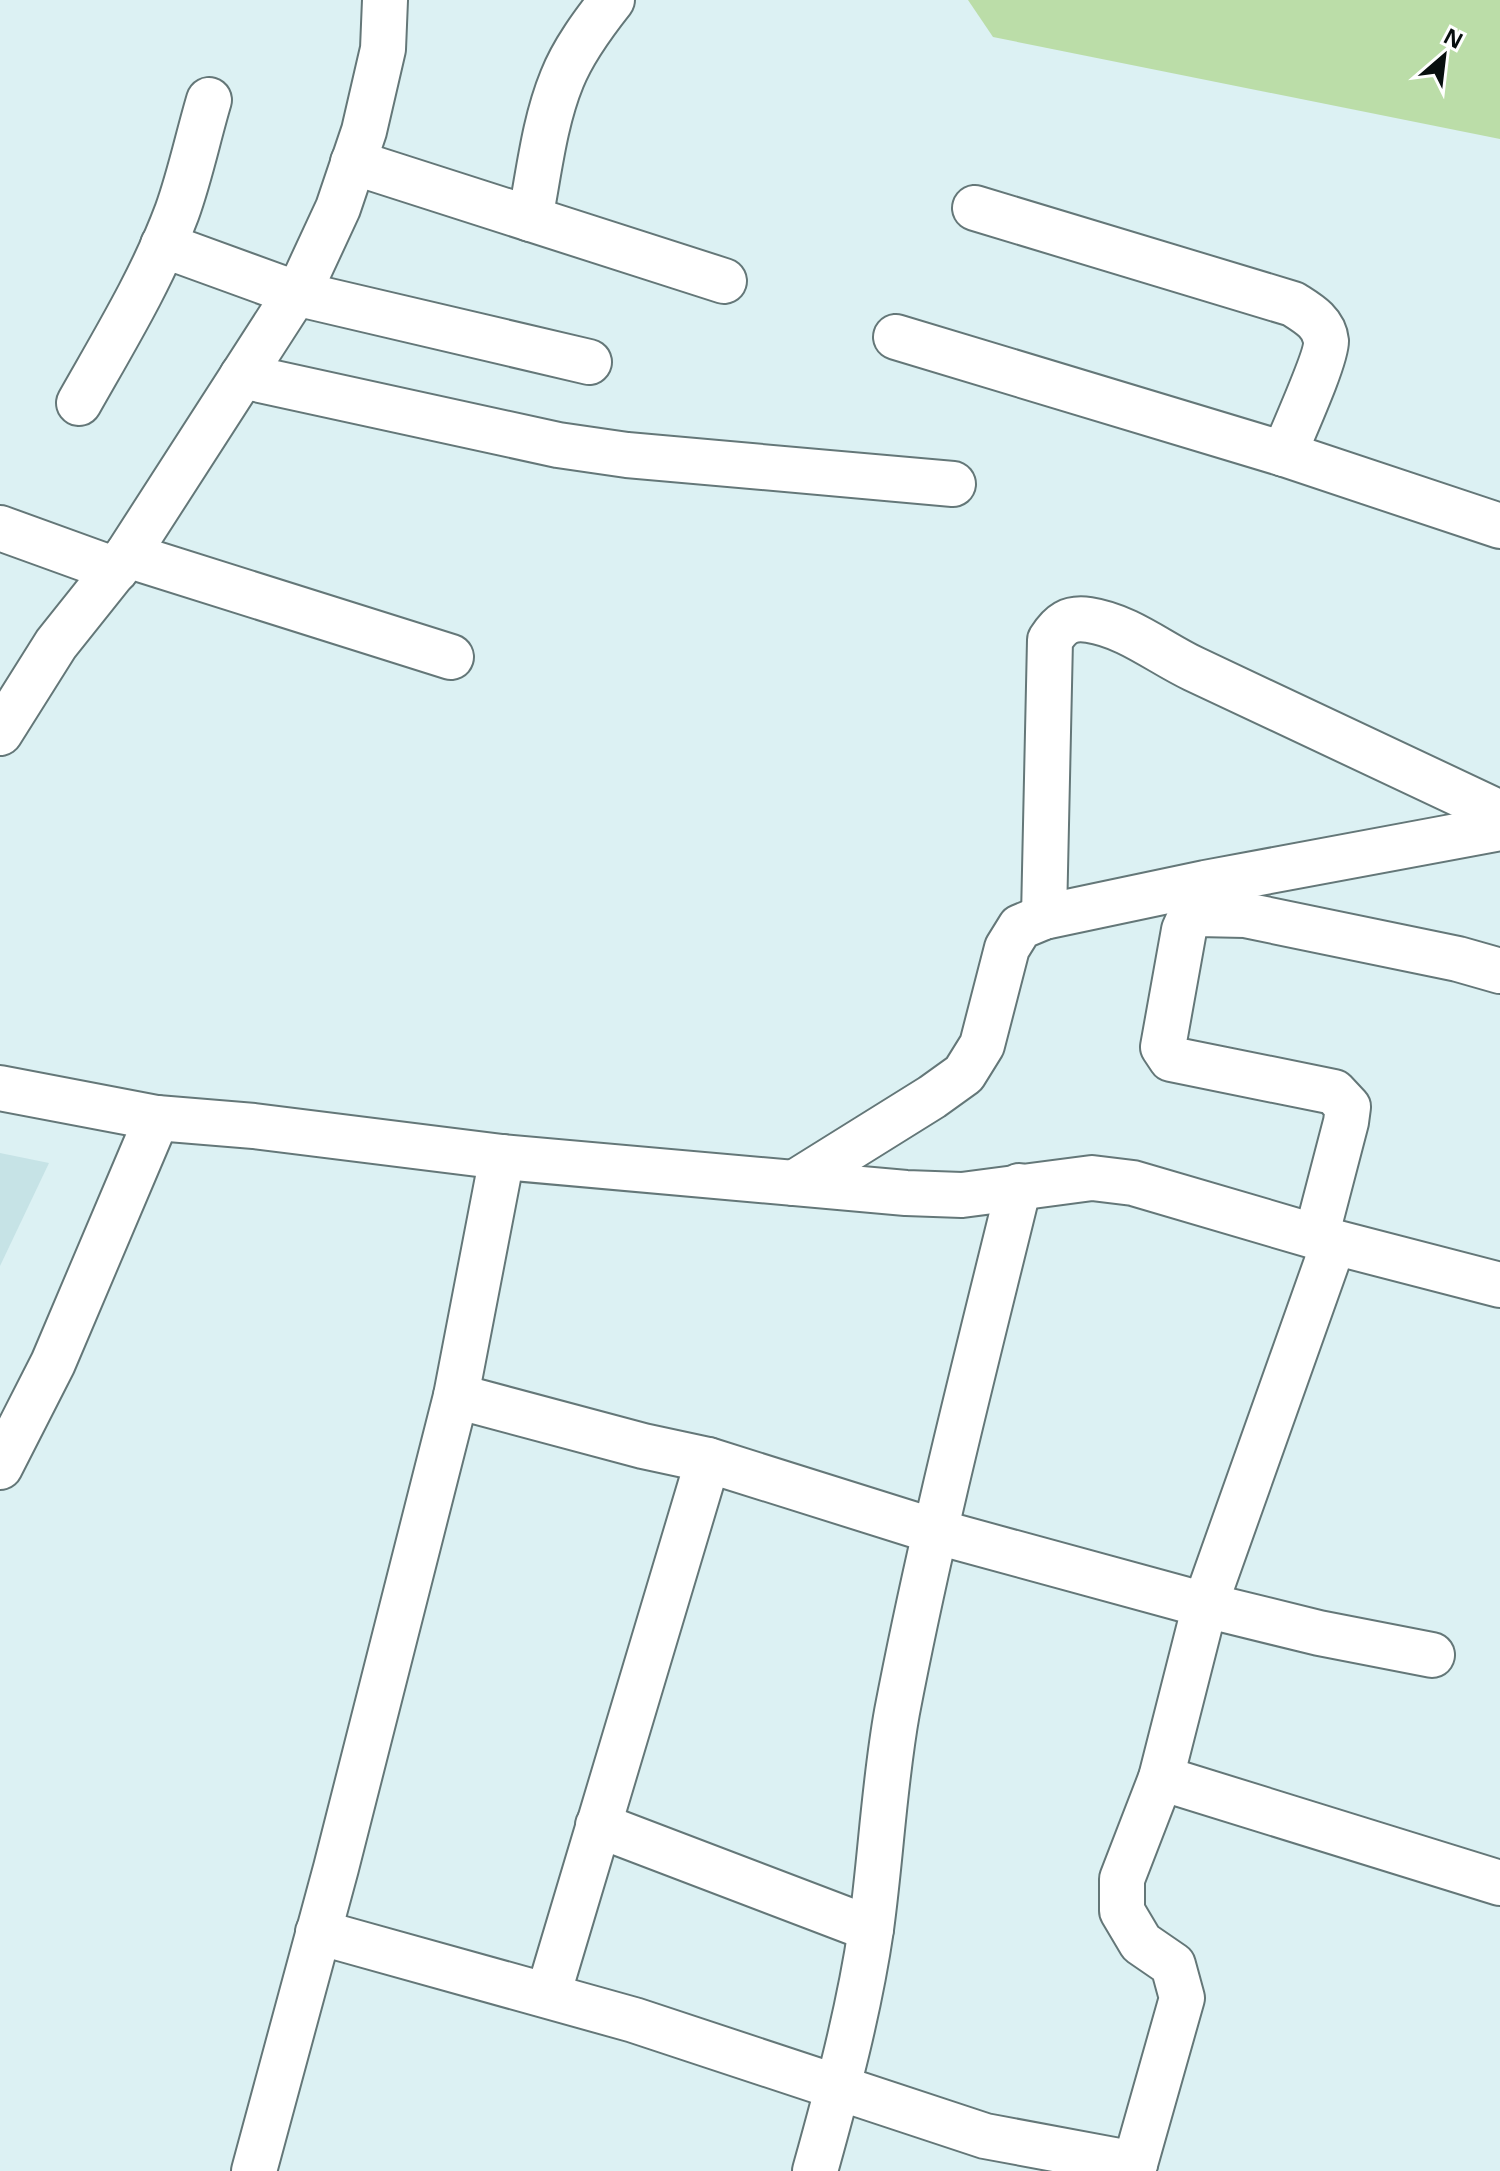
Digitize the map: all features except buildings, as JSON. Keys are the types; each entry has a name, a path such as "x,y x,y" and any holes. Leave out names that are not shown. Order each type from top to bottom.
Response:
{"street":[{"path":"0,733 56,644 121,563 306,277 338,208 364,131 383,49 385,0"},
{"path":"530,219 550,115 563,77 592,25 612,0"},
{"path":"79,403 144,288 163,245 177,211 209,100"},
{"path":"353,162 724,281"},
{"path":"975,208 1293,304 1316,319 1326,341 1284,454"},
{"path":"163,245 295,293 589,362"},
{"path":"896,337 1284,454 1500,526"},
{"path":"242,376 558,445 613,453 953,484"},
{"path":"0,528 451,657"},
{"path":"1044,917 1050,640 1059,626 1071,619 1113,626 1188,666 1500,813"},
{"path":"794,1183 964,1074 982,1045 1007,948 1020,927 1044,917 1205,883 1500,828"},
{"path":"318,1932 634,2020 985,2136 1134,2167 1182,1998 1173,1965 1141,1943 1122,1911 1122,1879 1161,1778 1205,1605 1325,1239 1348,1107 1334,1092 1171,1059 1163,1047 1184,930 1188,921 1198,914 1245,915 1458,959 1500,971"},
{"path":"0,1088 157,1118 254,1126 502,1157 906,1193 962,1195 1092,1178 1133,1183 1325,1239 1500,1285"},
{"path":"0,1467 53,1363 157,1118"},
{"path":"254,2171 456,1396 502,1157"},
{"path":"815,2171 838,2088 871,1929 897,1713 934,1531 1019,1186"},
{"path":"456,1396 643,1446 708,1460 934,1531 1205,1605 1319,1633 1432,1655"},
{"path":"548,1995 708,1460"},
{"path":"1161,1778 1500,1883"},
{"path":"598,1825 871,1929"}],"shaded area":[{"path":"0,1153 49,1163 0,1266"}],"green space":[{"path":"968,0 1500,0 1500,139 993,37"}]}
